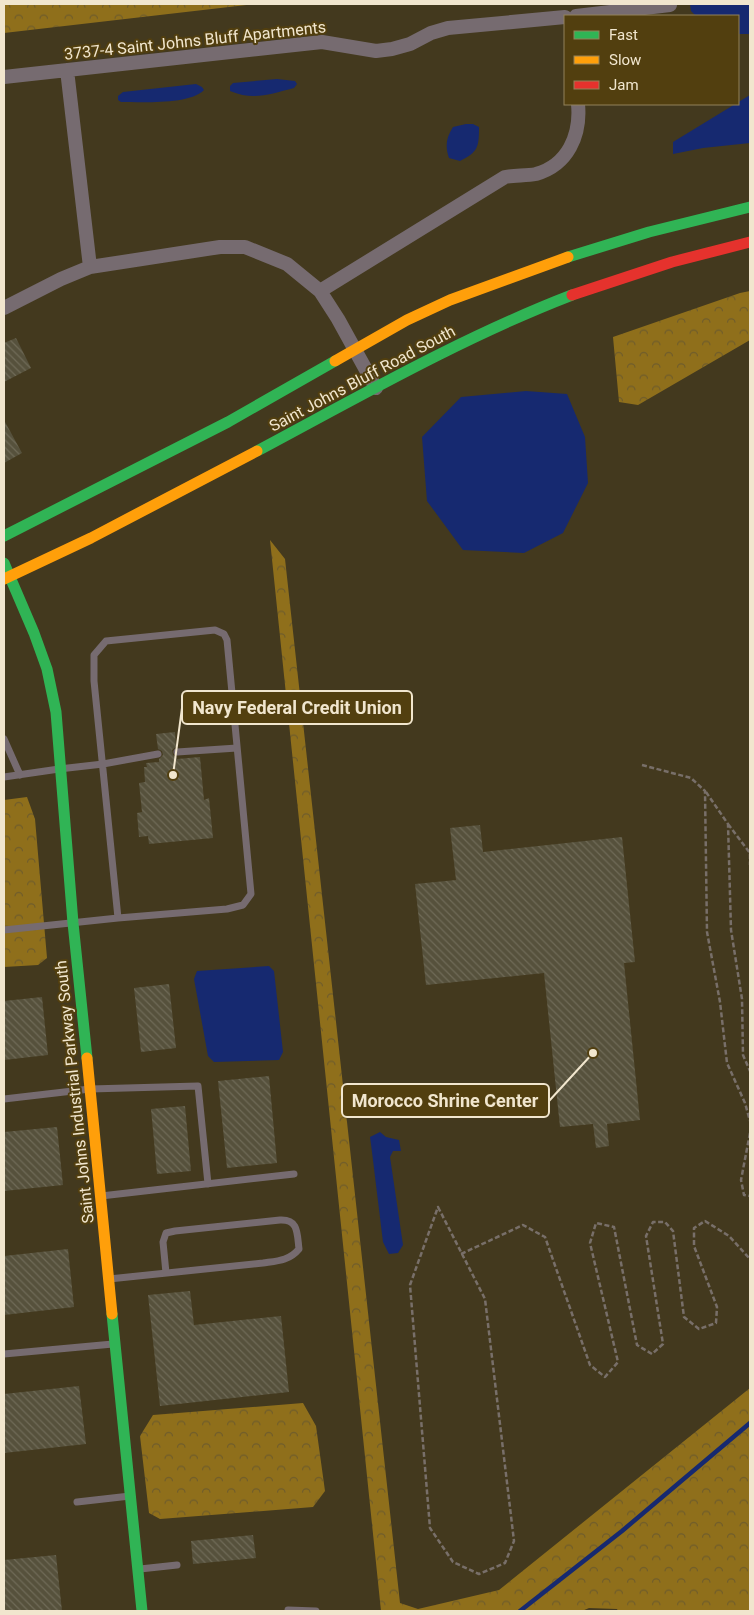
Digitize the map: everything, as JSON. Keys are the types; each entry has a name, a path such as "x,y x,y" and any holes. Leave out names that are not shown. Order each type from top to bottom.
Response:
{"main road":[{"name":"Saint Johns Bluff Road South","path":"4,536 228,422 354,350 450,300 558,260 649,232 750,207"},
{"name":"Saint Johns Bluff Road South","path":"6,578 91,538 376,388 523,314 593,287 672,262 750,242"},
{"name":"Saint Johns Industrial Parkway South","path":"4,563 6,578 34,633 47,669 56,712 59,769 142,1611"}],"street":[{"path":"585,15 670,5"},
{"name":"3737-4 Saint Johns Bluff Apartments","path":"4,77 322,42 376,51 410,44 448,28 564,17"},
{"path":"67,70 90,267"},
{"path":"320,291 505,177 534,174 548,169 562,160 571,148 577,134 578,105"},
{"path":"4,308 52,283 90,267 220,247 245,247 287,264 320,291 338,319 376,388"}],"lane":[{"path":"4,930 227,909 244,905 251,894 227,640 224,634 215,630 106,641 94,656 94,681 118,918"},
{"path":"4,739 20,775"},
{"path":"177,752 237,748"},
{"path":"4,777 103,764 158,754"},
{"path":"4,1099 90,1089 198,1086 208,1184"},
{"path":"101,1196 294,1174"},
{"path":"109,1279 166,1273 286,1260 299,1249 296,1229 294,1224 288,1220 280,1220 175,1231 166,1234 163,1242 166,1273"},
{"path":"4,1354 116,1344"},
{"path":"76,1502 130,1496"},
{"path":"138,1569 177,1565"},
{"path":"288,1610 316,1611"}],"path":[{"path":"642,765 691,778 705,791 750,853 750,865"},
{"path":"705,791 707,932 720,1002 727,1063 746,1103 750,1121"},
{"path":"728,824 731,930 742,999 743,1055 750,1071"},
{"path":"750,1133 741,1180 744,1195 750,1196"},
{"path":"438,1207 461,1254 485,1299 514,1541 505,1563 479,1574 453,1562 430,1528 410,1285 438,1207"},
{"path":"461,1254 523,1225 546,1237 590,1365 604,1378 618,1362 590,1243 596,1223 614,1227 637,1345 652,1354 663,1344 646,1236 653,1222 665,1222 673,1231 684,1317 699,1329 716,1323 717,1307 694,1246 694,1228 705,1221 729,1236 750,1259"}],"green space":[{"path":"4,4 255,4 4,33"},
{"path":"750,291 750,340 638,405 619,402 613,337"},
{"path":"270,540 285,559 400,1603 418,1609 499,1590 750,1388 750,1611 618,1611 617,1609 589,1608 582,1611 381,1611"},
{"path":"27,797 35,819 47,958 38,965 4,967 4,800"},
{"path":"303,1403 316,1426 325,1491 313,1507 160,1519 149,1513 140,1436 153,1415"}],"shaded area":[{"path":"690,4 750,4 750,34 739,34 739,15 695,15 691,11"},
{"path":"277,79 295,81 297,84 294,88 254,96 230,91 230,86 233,83"},
{"path":"196,84 204,90 188,98 152,102 121,102 118,100 118,96 123,92"},
{"path":"750,95 750,143 703,148 673,154 673,142 734,105 739,105 739,102"},
{"path":"473,124 479,127 478,144 474,152 460,161 449,158 447,142 453,127"},
{"path":"526,391 567,394 585,437 588,483 563,533 524,553 463,550 427,501 422,437 461,397"},
{"path":"269,966 274,971 283,1052 279,1060 214,1062 208,1056 194,979 197,971"},
{"path":"380,1132 386,1137 399,1140 401,1151 393,1151 390,1157 403,1245 398,1253 389,1254 383,1242 370,1137"}],"building":[{"path":"16,338 31,368 4,382 4,343"},
{"path":"4,420 22,453 4,463"},
{"path":"175,732 176,747 172,750 173,755 177,759 200,757 204,800 209,798 213,838 149,844 148,836 139,837 137,813 142,812 139,783 145,782 144,767 147,767 146,763 159,762 163,755 162,751 158,749 156,734"},
{"path":"480,825 483,852 622,837 635,962 624,963 640,1120 607,1124 609,1146 596,1148 593,1124 560,1127 544,973 426,985 415,884 456,880 450,828"},
{"path":"169,984 176,1048 141,1052 134,988"},
{"path":"42,997 48,1055 4,1060 4,1001"},
{"path":"269,1076 277,1163 227,1168 218,1081"},
{"path":"185,1106 191,1171 157,1174 151,1109"},
{"path":"57,1127 63,1185 4,1191 4,1132"},
{"path":"68,1249 74,1307 4,1315 4,1256"},
{"path":"190,1291 194,1325 281,1316 289,1392 160,1406 148,1295"},
{"path":"79,1386 86,1444 4,1453 4,1394"},
{"path":"253,1535 256,1558 193,1564 191,1541"},
{"path":"56,1555 62,1611 4,1611 4,1560"}],"waterway":[{"path":"520,1611 622,1531 750,1423"}],"traffic: fast":[{"path":"568,257 649,232 750,207"},
{"path":"257,451 452,348 491,329 572,295"},
{"path":"4,536 228,422 335,361"},
{"path":"4,563 47,669 56,712 73,923 87,1058"},
{"path":"112,1314 142,1611"}],"traffic: slow":[{"path":"335,361 407,320 450,300 568,257"},
{"path":"4,579 91,538 257,451"},
{"path":"87,1058 112,1314"}],"traffic: jam":[{"path":"572,295 672,262 750,242"}],"place":[{"name":"Navy Federal Credit Union","path":"173,775"},
{"name":"Morocco Shrine Center","path":"593,1053"}]}
